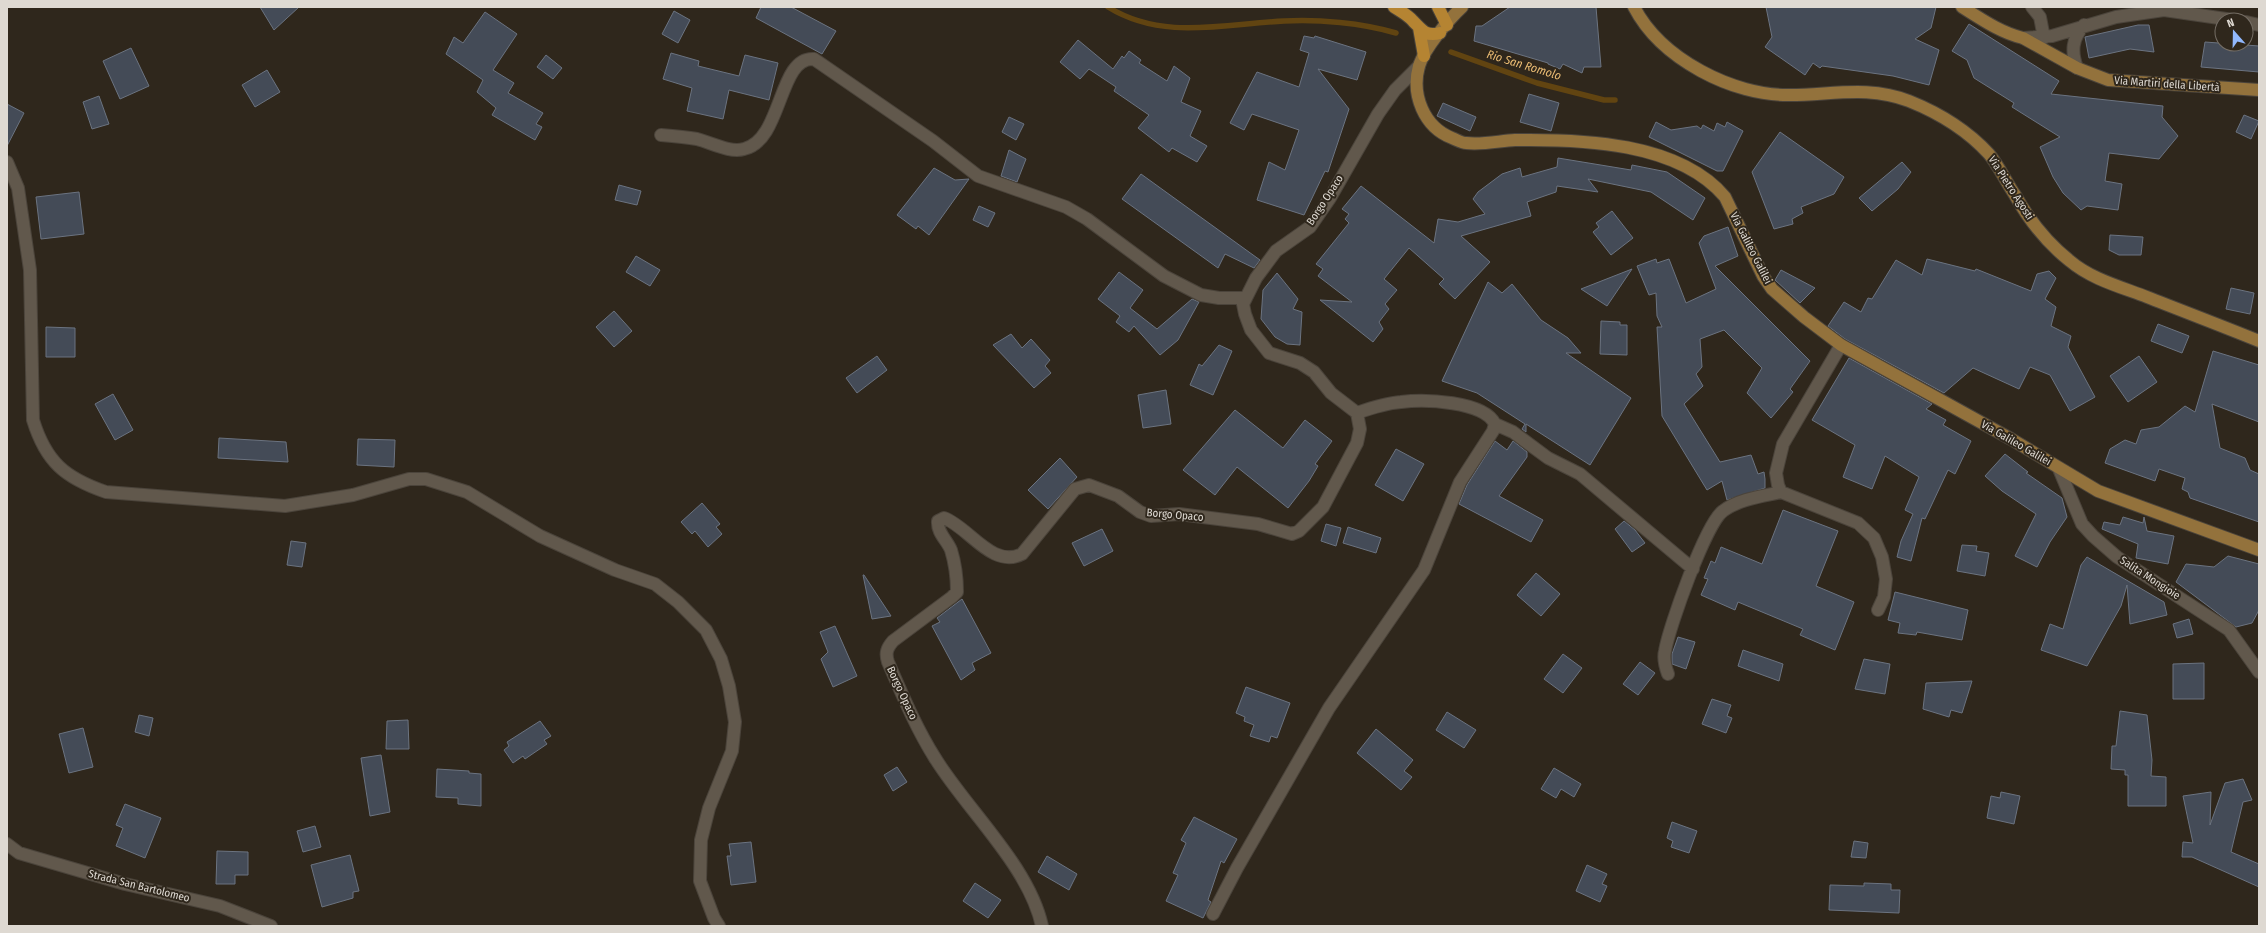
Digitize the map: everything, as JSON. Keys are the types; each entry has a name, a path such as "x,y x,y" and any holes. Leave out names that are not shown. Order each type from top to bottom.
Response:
{"highway":[{"path":"1394,7 1428,34 1444,29 1438,7"},
{"path":"1419,28 1421,61"}],"main road":[{"path":"1421,61 1462,7"},
{"name":"Via Pietro Agosti","path":"1634,7 1663,43 1696,69 1738,88 1789,96 1843,91 1895,95 1948,120 1990,155 2036,226 2050,244 2071,262 2104,281 2259,341"},
{"path":"1962,7 2001,30 2023,38"},
{"name":"Via Martiri della Libertà","path":"2023,38 2077,68 2108,80 2259,90"},
{"name":"Via Galileo Galilei","path":"1421,61 1418,94 1422,110 1431,125 1442,134 1466,143 1566,140 1598,143 1668,158 1700,173 1716,186 1725,196 1764,276 1772,289 1804,317 1841,345 2105,494 2259,550"}],"street":[{"path":"2032,7 2040,17 2044,38"},
{"path":"2023,38 2044,38 2116,16 2164,10 2214,17"},
{"path":"2077,68 2074,59 2073,46 2076,34 2084,25"},
{"path":"661,135 696,139 732,150 752,148 767,134 789,79 798,65 805,59 814,59 933,141 978,176 1066,207 1088,219 1164,276 1201,295 1219,298 1246,298"},
{"name":"Borgo Opaco","path":"1042,926 1025,885 1008,856 934,758 912,716 888,662 886,654 887,647 957,592 952,555 938,528 938,522 944,518 953,521 980,544 1004,557 1013,558 1022,554 1075,489 1089,485 1118,496 1140,512 1151,516 1179,514 1258,524 1292,534 1299,531 1323,507 1357,443 1360,430 1357,414 1331,393 1314,372 1300,363 1269,353 1251,330 1245,314 1244,304 1256,278 1276,251 1310,227 1330,198 1378,114 1395,90 1421,61"},
{"path":"7,162 18,188 30,270 33,420 40,441 51,460 71,478 82,484 106,492 285,506 353,495 409,479 426,479 467,492 540,536 615,570 655,584 678,602 706,630 722,659 729,686 735,722 732,752 709,808 701,840 700,881 714,918 719,926"},
{"path":"1781,492 1776,473 1782,444 1841,345"},
{"path":"1213,914 1237,868 1329,708 1424,570 1460,482 1493,431 1495,424 1492,417 1482,411 1464,406 1427,401 1401,402 1376,406 1357,414"},
{"path":"1495,424 1513,432 1548,458 1580,474 1693,569"},
{"name":"Salita Mongioie","path":"2059,469 2082,524 2093,536 2117,557 2229,630 2259,672"},
{"path":"1668,674 1664,663 1664,651 1693,569 1709,530 1723,511 1734,505 1781,492 1858,523 1874,538 1882,557 1886,579 1884,597 1878,610"},
{"name":"Strada San Bartolomeo","path":"7,844 20,853 126,884 220,906 271,926"}],"building":[{"path":"260,7 299,7 274,30"},
{"path":"761,7 791,7 836,31 822,54 756,18"},
{"path":"1510,7 1596,7 1601,67 1584,67 1582,73 1563,64 1560,69 1548,63 1474,41 1476,26 1482,26"},
{"path":"1766,7 1936,7 1931,28 1915,39 1939,50 1929,85 1893,76 1822,66 1820,68 1813,63 1805,75 1765,47 1772,37"},
{"path":"674,11 690,20 678,43 662,34"},
{"path":"485,12 517,34 493,70 514,83 508,93 543,113 536,124 542,127 535,140 492,115 496,108 477,92 483,80 446,54 454,37 463,43"},
{"path":"1969,24 2059,81 2051,94 2163,106 2162,117 2178,136 2159,159 2109,153 2105,181 2122,184 2118,210 2087,206 2081,210 2063,193 2053,177 2040,147 2060,137 2012,107 2014,103 1974,78 1967,60 1952,51"},
{"path":"2138,25 2149,25 2154,52 2130,49 2089,58 2085,37"},
{"path":"1304,36 1314,38 1315,36 1366,52 1357,80 1318,69 1349,109 1328,172 1325,171 1304,215 1257,200 1269,162 1285,170 1299,130 1252,114 1244,130 1230,123 1257,72 1299,87 1309,53 1300,50"},
{"path":"1078,40 1113,69 1122,56 1124,58 1129,51 1141,60 1139,63 1167,81 1174,66 1190,78 1181,102 1201,111 1190,136 1207,146 1197,162 1172,148 1169,152 1138,128 1149,115 1114,91 1116,87 1089,69 1080,79 1060,62"},
{"path":"2205,42 2214,43 2214,52 2254,52 2254,46 2259,46 2259,72 2201,67"},
{"path":"131,48 149,86 120,99 103,61"},
{"path":"671,53 699,61 698,66 739,76 745,55 778,63 769,100 729,90 723,119 687,111 692,88 663,79"},
{"path":"546,55 562,68 553,79 537,67"},
{"path":"267,70 280,92 255,107 242,85"},
{"path":"1529,94 1559,103 1551,131 1520,122"},
{"path":"99,96 109,124 92,129 83,102"},
{"path":"1443,103 1476,117 1470,131 1437,116"},
{"path":"7,104 24,113 7,146"},
{"path":"2244,115 2259,121 2251,139 2236,132"},
{"path":"1009,117 1024,124 1016,140 1002,132"},
{"path":"1656,122 1671,130 1697,126 1701,129 1703,125 1714,131 1717,123 1725,127 1727,122 1743,131 1723,171 1717,171 1649,137"},
{"path":"1780,132 1844,177 1834,194 1801,207 1803,213 1792,219 1793,224 1774,229 1752,172"},
{"path":"1009,150 1026,159 1017,182 1001,176"},
{"path":"1558,158 1631,170 1632,165 1667,172 1705,198 1693,220 1651,192 1588,179 1598,192 1557,186 1556,192 1527,202 1531,216 1461,236 1490,262 1455,299 1439,284 1444,279 1409,248 1384,279 1397,290 1385,304 1389,309 1379,322 1383,329 1373,342 1320,300 1352,302 1318,276 1323,269 1316,264 1349,223 1345,219 1349,214 1342,209 1361,186 1434,243 1438,219 1458,222 1485,214 1473,199 1478,192 1502,174 1520,168 1522,177 1557,167"},
{"path":"1902,162 1911,172 1898,189 1872,211 1859,198"},
{"path":"934,168 955,180 969,179 929,235 918,226 916,229 897,215"},
{"path":"1141,174 1260,260 1254,268 1225,254 1218,268 1122,199"},
{"path":"619,185 641,191 637,205 615,200"},
{"path":"79,192 84,234 41,239 36,197"},
{"path":"979,206 995,213 988,227 973,220"},
{"path":"1612,211 1633,238 1611,255 1593,232 1599,227 1596,223"},
{"path":"1728,227 1738,256 1715,266 1810,361 1790,389 1793,392 1771,418 1747,393 1762,368 1724,330 1700,339 1702,367 1696,374 1703,386 1684,404 1720,462 1751,455 1758,474 1764,472 1765,488 1727,500 1722,481 1707,490 1662,416 1657,327 1662,327 1657,316 1656,293 1649,295 1637,266 1656,259 1657,263 1669,259 1686,303 1716,289 1699,243 1704,236"},
{"path":"2110,235 2143,237 2141,255 2119,255 2109,250"},
{"path":"636,256 660,270 650,286 626,272"},
{"path":"1927,259 1975,271 1976,269 2031,291 2037,274 2049,271 2056,278 2045,299 2056,307 2051,326 2071,336 2068,347 2095,397 2070,411 2050,375 2030,367 2019,389 1973,368 1944,393 1845,339 1828,326 1844,302 1861,312 1868,298 1872,299 1896,260 1922,275"},
{"path":"1632,269 1607,306 1581,289"},
{"path":"1781,270 1815,288 1800,303 1775,280"},
{"path":"1119,272 1143,290 1130,308 1157,329 1192,299 1199,302 1178,340 1160,355 1134,326 1129,332 1116,322 1120,316 1098,299"},
{"path":"1277,273 1298,299 1293,309 1302,312 1300,345 1287,344 1275,337 1261,319 1263,290"},
{"path":"1488,282 1502,293 1512,284 1541,320 1568,338 1581,353 1566,353 1631,398 1590,465 1526,424 1526,432 1522,429 1525,424 1477,393 1442,381"},
{"path":"2231,288 2254,293 2250,314 2226,309"},
{"path":"614,311 632,331 614,347 596,327"},
{"path":"1601,321 1620,322 1620,325 1627,325 1627,355 1600,354"},
{"path":"2158,324 2189,336 2182,353 2151,341"},
{"path":"46,327 75,328 75,357 46,357"},
{"path":"1011,334 1022,348 1031,339 1050,360 1045,366 1051,373 1034,388 993,345"},
{"path":"1219,345 1232,351 1213,395 1190,385 1199,364 1202,366"},
{"path":"2213,351 2259,365 2259,422 2212,404 2220,448 2245,458 2250,470 2259,474 2259,522 2190,498 2188,492 2182,489 2185,478 2159,469 2155,481 2105,463 2110,449 2125,440 2136,444 2141,430 2159,427 2185,406 2195,412"},
{"path":"877,356 887,370 857,393 846,378"},
{"path":"2139,356 2157,382 2128,402 2110,376"},
{"path":"1849,358 1932,404 1926,409 1946,420 1943,425 1971,441 1955,474 1948,470 1925,519 1922,518 1911,561 1897,557 1901,541 1913,514 1905,510 1919,477 1885,456 1872,489 1843,477 1855,445 1812,420"},
{"path":"1166,390 1171,424 1143,428 1138,395"},
{"path":"113,394 133,430 115,440 95,404"},
{"path":"1235,410 1283,448 1305,420 1332,441 1315,464 1318,466 1309,481 1288,508 1237,467 1215,495 1183,470"},
{"path":"219,438 286,442 288,462 218,458"},
{"path":"358,439 395,440 394,467 357,465"},
{"path":"1495,441 1507,450 1513,441 1527,452 1527,457 1499,496 1543,520 1531,542 1459,504 1467,485"},
{"path":"1396,449 1424,464 1403,501 1375,485"},
{"path":"2005,454 2028,472 2026,473 2062,498 2067,517 2050,542 2037,567 2015,556 2036,514 2002,491 1985,476"},
{"path":"1060,458 1077,477 1048,509 1028,490"},
{"path":"702,503 720,524 716,527 722,534 708,547 695,531 692,534 681,522"},
{"path":"1783,510 1838,531 1816,586 1854,602 1835,650 1800,635 1803,629 1738,602 1735,610 1701,595 1708,579 1704,578 1711,561 1715,563 1721,547 1762,564"},
{"path":"2123,517 2143,523 2144,517 2147,531 2174,536 2168,564 2136,558 2138,544 2102,529 2104,522 2120,525"},
{"path":"1624,521 1635,530 1645,543 1632,552 1615,529"},
{"path":"1326,524 1341,528 1336,546 1321,541"},
{"path":"1348,527 1381,538 1376,553 1343,543"},
{"path":"1102,529 1113,551 1084,566 1072,543"},
{"path":"291,541 306,543 302,567 287,565"},
{"path":"1962,545 1977,546 1976,551 1989,553 1985,576 1957,571"},
{"path":"2228,556 2259,564 2259,610 2252,623 2236,627 2176,582 2186,564 2214,567"},
{"path":"2087,557 2164,602 2167,615 2130,624 2127,585 2121,606 2087,666 2041,650 2050,624 2063,629 2081,565"},
{"path":"1536,573 1560,594 1541,616 1517,595"},
{"path":"864,575 891,616 872,619"},
{"path":"1895,592 1968,610 1962,640 1917,632 1916,635 1898,633 1900,623 1888,620"},
{"path":"962,599 991,653 972,663 975,670 961,680 932,626 940,622 937,618"},
{"path":"2189,619 2193,634 2177,638 2173,624"},
{"path":"835,626 857,676 833,687 821,659 828,652 820,632"},
{"path":"1678,637 1695,642 1686,669 1672,664 1672,654"},
{"path":"1743,650 1783,664 1779,681 1738,666"},
{"path":"1563,654 1582,668 1563,693 1544,679"},
{"path":"1864,659 1890,664 1885,694 1855,689"},
{"path":"1640,662 1655,673 1638,695 1623,684"},
{"path":"2204,663 2204,699 2173,699 2173,664"},
{"path":"1972,681 1962,713 1951,710 1949,717 1923,709 1926,683"},
{"path":"1246,687 1290,703 1277,738 1271,736 1269,742 1250,736 1254,725 1244,721 1245,717 1236,713"},
{"path":"1712,699 1731,705 1727,716 1732,718 1726,733 1702,724"},
{"path":"2120,711 2147,715 2152,760 2151,776 2166,777 2166,806 2128,806 2128,775 2125,775 2125,770 2111,769 2112,746 2116,746"},
{"path":"1447,712 1476,730 1464,748 1436,730"},
{"path":"139,715 153,718 149,736 135,732"},
{"path":"408,720 409,749 386,749 387,721"},
{"path":"540,721 551,736 544,740 547,744 525,759 523,756 513,763 504,750 509,746 507,742"},
{"path":"83,728 93,767 69,773 59,734"},
{"path":"1376,729 1413,760 1404,771 1412,777 1401,790 1357,753"},
{"path":"381,755 390,812 370,816 361,758"},
{"path":"897,767 907,782 893,791 884,775"},
{"path":"1554,768 1581,784 1574,797 1561,789 1556,798 1541,789"},
{"path":"437,769 469,771 469,773 481,774 481,806 458,804 458,798 436,797"},
{"path":"2243,779 2252,800 2243,802 2231,852 2259,864 2259,887 2192,857 2182,857 2183,842 2193,843 2183,796 2211,792 2210,825 2225,783"},
{"path":"2001,792 2020,796 2014,824 1987,818 1991,796 2000,798"},
{"path":"125,804 161,818 145,858 116,846 123,828 116,825"},
{"path":"1194,817 1237,839 1224,863 1221,861 1208,900 1211,902 1203,918 1166,901 1178,875 1173,873 1186,843 1181,840"},
{"path":"1672,822 1697,831 1689,853 1671,847 1673,841 1667,838"},
{"path":"315,826 321,847 303,852 297,831"},
{"path":"1854,841 1868,843 1866,858 1851,857"},
{"path":"751,842 756,882 731,885 727,856 731,856 729,844"},
{"path":"217,851 248,852 248,875 235,875 235,884 216,884"},
{"path":"350,855 359,891 353,892 353,898 322,907 311,865"},
{"path":"1047,856 1077,874 1069,890 1038,872"},
{"path":"1587,865 1607,874 1602,884 1607,886 1600,902 1576,891"},
{"path":"975,883 1001,900 988,918 963,901"},
{"path":"1864,883 1891,884 1891,890 1900,890 1899,913 1829,910 1830,885 1864,886"}],"waterway":[{"name":"Rio San Romolo","path":"1108,7 1129,17 1150,24 1172,27 1194,28 1284,21 1311,21 1355,24 1396,33"},
{"name":"Rio San Romolo","path":"1451,52 1537,83 1604,100 1615,100"}]}
